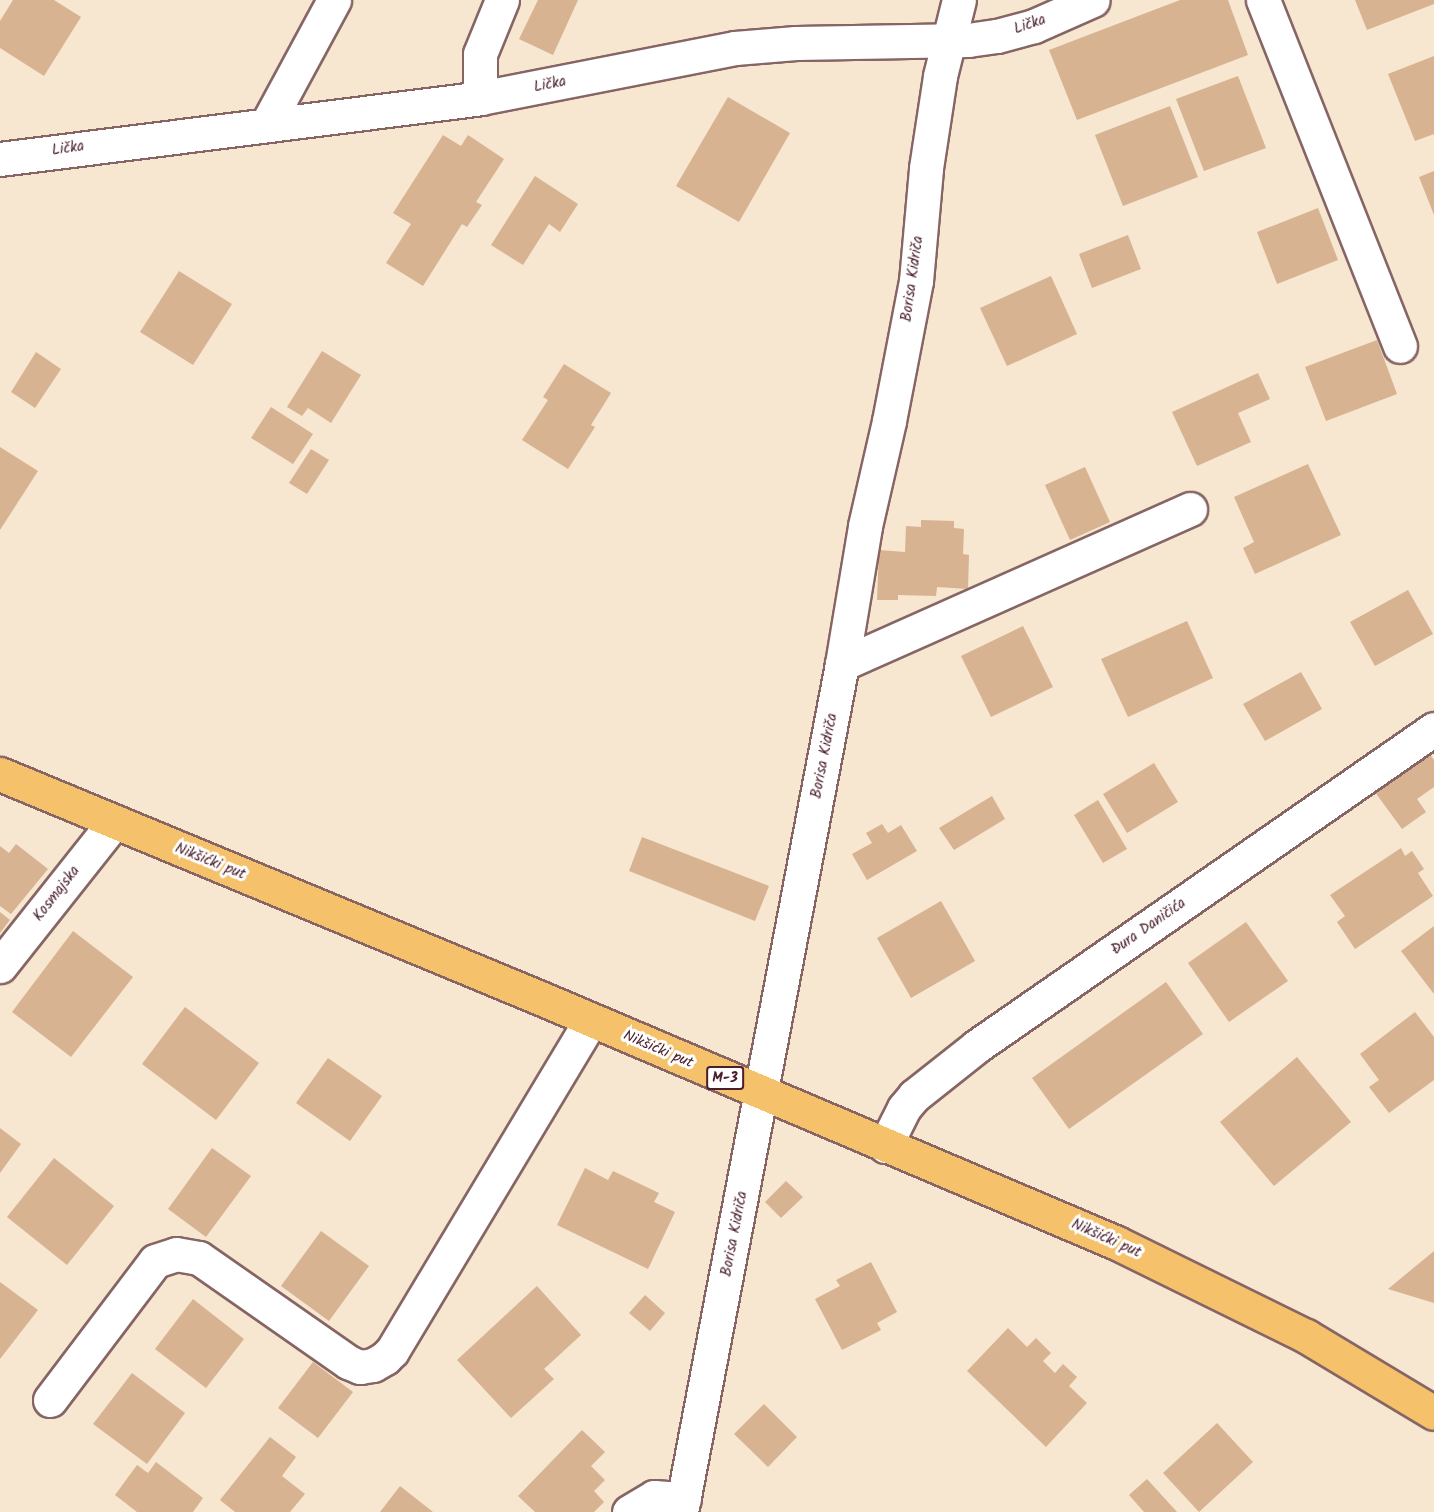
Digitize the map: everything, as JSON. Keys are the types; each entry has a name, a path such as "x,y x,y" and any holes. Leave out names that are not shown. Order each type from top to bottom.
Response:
{"main road":[{"name":"Nikšićki put","path":"0,774 591,1020 760,1094 1117,1243 1213,1288 1306,1336 1434,1413"}],"street":[{"path":"267,124 334,0"},
{"path":"480,98 480,54 502,0"},
{"name":"Borisa Kidriča","path":"683,1506 842,664 865,526 889,421 916,281 926,168 940,76 959,0"},
{"name":"Lička","path":"0,159 480,98 735,48 796,43 977,39 1015,31 1094,0"},
{"path":"1263,0 1400,346"},
{"path":"842,664 1190,509"},
{"name":"Đura Daničića","path":"885,1146 904,1108 914,1096 977,1046 1434,729"},
{"name":"Kosmajska","path":"0,966 114,822"},
{"path":"50,1400 154,1261 176,1254 199,1258 348,1362 360,1366 373,1365 385,1358 398,1341 591,1020"},
{"path":"629,1512 654,1497 674,1496 683,1506"}],"building":[{"path":"13,0 54,0 81,17 44,76 0,48 0,21"},
{"path":"538,0 578,0 553,55 519,39"},
{"path":"1180,0 1228,0 1248,55 1077,120 1049,50"},
{"path":"1355,0 1434,0 1434,4 1367,30"},
{"path":"1434,56 1434,134 1415,141 1388,74"},
{"path":"1238,76 1266,148 1204,171 1176,99"},
{"path":"728,97 790,133 739,222 676,186"},
{"path":"1170,106 1198,177 1123,206 1095,135"},
{"path":"443,135 461,146 468,135 504,159 476,202 482,205 467,227 462,224 423,286 386,263 411,224 393,213"},
{"path":"1434,171 1434,215 1419,177"},
{"path":"535,176 578,204 560,232 549,224 523,265 491,245"},
{"path":"1318,208 1338,260 1277,284 1257,232"},
{"path":"1128,235 1141,269 1092,288 1079,254"},
{"path":"179,271 232,304 193,365 140,332"},
{"path":"1051,276 1077,334 1007,366 980,308"},
{"path":"1377,340 1397,394 1326,421 1305,367"},
{"path":"322,351 361,375 331,423 308,408 302,416 287,407"},
{"path":"36,352 61,369 35,408 11,392"},
{"path":"564,364 611,393 591,425 595,427 568,469 522,440 548,400 543,397"},
{"path":"1258,373 1270,399 1238,413 1251,442 1197,466 1172,412"},
{"path":"271,407 313,434 293,464 251,438"},
{"path":"0,447 38,471 0,530"},
{"path":"311,449 329,460 307,494 289,483"},
{"path":"1308,464 1341,535 1255,574 1243,548 1254,542 1234,497"},
{"path":"1085,467 1110,522 1070,540 1045,485"},
{"path":"921,520 954,521 954,528 964,529 963,554 969,555 968,589 937,587 936,596 898,595 898,600 877,600 879,550 905,552 906,526 921,527"},
{"path":"1408,590 1433,634 1375,666 1350,622"},
{"path":"1187,621 1213,678 1128,717 1101,659"},
{"path":"1023,626 1053,687 991,717 961,656"},
{"path":"1301,672 1322,709 1265,741 1243,704"},
{"path":"1426,749 1434,760 1434,787 1417,799 1426,812 1402,829 1372,788"},
{"path":"1154,763 1178,802 1127,833 1103,794"},
{"path":"992,796 1005,819 954,850 939,828"},
{"path":"1098,800 1127,849 1103,863 1074,815"},
{"path":"882,824 888,833 901,825 917,851 867,880 852,854 872,843 866,833"},
{"path":"642,837 769,886 755,921 629,871"},
{"path":"16,844 48,869 11,914 0,906 0,846 9,853"},
{"path":"1401,848 1405,856 1412,851 1424,869 1418,873 1433,896 1355,949 1337,922 1345,916 1330,895"},
{"path":"941,901 975,961 911,998 877,938"},
{"path":"0,912 10,920 0,933"},
{"path":"1246,922 1288,981 1229,1022 1188,963"},
{"path":"1434,926 1434,994 1401,951"},
{"path":"73,931 133,977 71,1057 12,1012"},
{"path":"1166,982 1203,1034 1069,1129 1032,1078"},
{"path":"185,1007 259,1063 216,1120 142,1064"},
{"path":"1415,1012 1434,1037 1434,1080 1389,1113 1369,1087 1379,1080 1360,1054"},
{"path":"1297,1057 1351,1122 1274,1186 1220,1122"},
{"path":"328,1058 382,1096 350,1141 296,1103"},
{"path":"0,1128 21,1144 0,1173"},
{"path":"212,1148 251,1176 206,1237 168,1209"},
{"path":"54,1158 114,1206 67,1265 7,1217"},
{"path":"585,1168 608,1180 613,1171 659,1193 654,1202 675,1212 648,1269 557,1225"},
{"path":"786,1181 803,1197 781,1218 765,1202"},
{"path":"321,1231 369,1266 329,1321 281,1286"},
{"path":"1434,1251 1434,1303 1388,1289"},
{"path":"871,1262 897,1312 877,1323 881,1330 842,1350 815,1299 840,1286 836,1280"},
{"path":"0,1282 38,1310 0,1359"},
{"path":"537,1286 581,1335 544,1369 554,1379 511,1418 457,1360"},
{"path":"645,1295 665,1313 650,1331 629,1313"},
{"path":"193,1299 244,1339 206,1388 155,1349"},
{"path":"1008,1328 1027,1347 1036,1338 1051,1353 1043,1361 1055,1373 1063,1364 1077,1377 1069,1386 1087,1403 1046,1447 967,1371"},
{"path":"313,1362 353,1392 318,1438 278,1408"},
{"path":"132,1373 185,1413 147,1464 93,1424"},
{"path":"764,1404 797,1437 768,1467 734,1434"},
{"path":"1217,1423 1253,1462 1199,1512 1163,1473"},
{"path":"582,1430 605,1452 591,1466 605,1480 594,1491 604,1502 594,1512 535,1512 518,1496"},
{"path":"270,1437 296,1457 282,1476 305,1494 290,1512 235,1512 220,1500"},
{"path":"156,1462 203,1498 193,1512 137,1512 115,1495 137,1465 148,1473"},
{"path":"1147,1479 1177,1512 1144,1512 1129,1495"},
{"path":"400,1486 433,1512 380,1512"}]}
